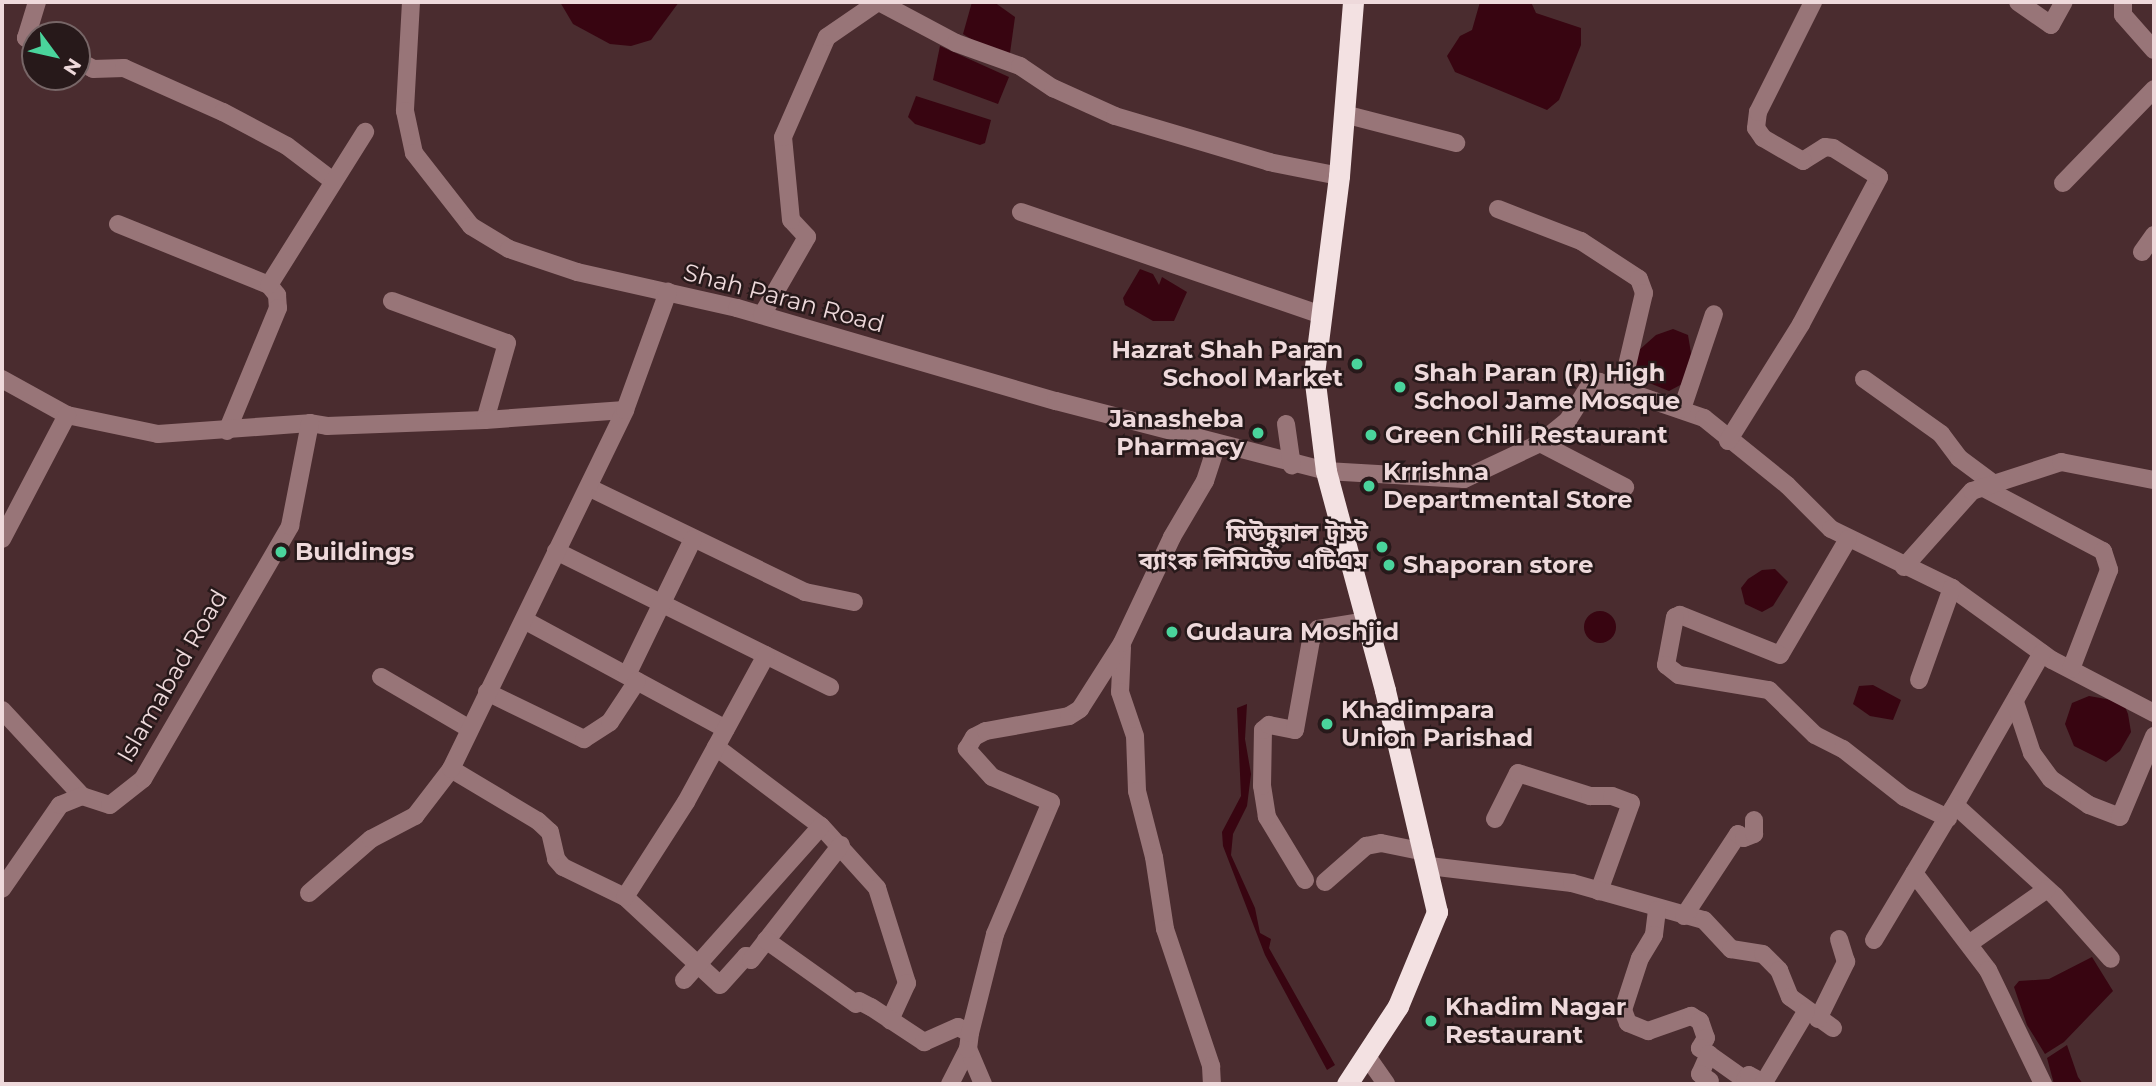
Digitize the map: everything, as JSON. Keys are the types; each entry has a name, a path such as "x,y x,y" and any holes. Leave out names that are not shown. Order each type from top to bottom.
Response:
{"highway":[{"path":"1353,2 1339,177 1314,374 1326,471 1427,859 1437,912 1398,1006 1357,1069"}],"street":[{"path":"31,21 37,2"},
{"name":"Shah Paran Road","path":"411,2 405,110 414,153 471,226 509,249 577,272 762,315 1292,466 1326,471 1464,480 1541,443 1568,420 1593,383 1621,391"},
{"path":"762,315 807,237 791,220 783,137 827,37 878,2 956,43 1020,66 1054,88 1115,116 1269,162 1339,177"},
{"path":"1728,441 1829,275 1879,177 1833,148 1825,147 1803,161 1763,138 1756,128 1758,112 1813,2"},
{"path":"2018,2 2051,25 2064,2"},
{"path":"2123,2 2123,15 2154,50"},
{"path":"91,68 124,68 223,112 313,163 333,181"},
{"path":"2063,183 2154,89"},
{"path":"1343,114 1456,143"},
{"path":"269,285 365,132"},
{"path":"1498,209 1581,241 1639,279 1644,293 1621,391 1704,418 1728,441 1848,539 1952,588 2042,653 2154,713"},
{"path":"1021,212 1321,315"},
{"path":"118,224 269,285 277,295 278,308 227,431"},
{"path":"2142,252 2154,235"},
{"path":"309,893 371,839 415,816 451,769 468,727 526,621 556,551 590,488 625,410 667,292"},
{"path":"392,301 507,343 485,420"},
{"path":"1682,409 1714,314"},
{"path":"2,379 67,415 158,434 310,423 327,426 485,420 625,410"},
{"path":"1864,379 1941,434 1959,458 1988,486 2103,551 2109,570 2071,669"},
{"path":"2,540 67,415"},
{"name":"Islamabad Road","path":"82,796 110,805 124,796 143,779 170,738 206,664 290,526 310,423"},
{"path":"1286,424 1292,466"},
{"path":"1541,443 1625,487"},
{"path":"950,1084 969,1041 995,934 1051,802 992,777 967,749 974,737 986,731 1069,716 1080,709 1122,643 1172,537 1205,481 1217,445"},
{"path":"1904,567 1972,491 2061,461 2154,480"},
{"path":"590,488 805,592 854,602"},
{"path":"1848,539 1780,655 1680,615 1675,617 1666,665 1679,675 1769,690 1815,735 1843,749 1904,797 1951,811 2047,889 2111,959"},
{"path":"487,692 584,739 610,722 632,678 659,602 693,540"},
{"path":"556,551 830,687"},
{"path":"1919,680 1952,588"},
{"path":"526,621 726,729"},
{"path":"1305,880 1268,817 1262,786 1263,730 1269,724 1295,730 1311,640 1318,629 1367,621"},
{"path":"1122,643 1120,692 1135,736 1137,791 1154,857 1165,929 1211,1066 1212,1084"},
{"path":"1874,940 2042,653"},
{"path":"625,897 716,747 766,654"},
{"path":"381,677 468,727"},
{"path":"2015,702 2026,741 2051,779 2097,809 2120,817 2147,767 2154,736"},
{"path":"2,710 82,796 60,805 2,889"},
{"path":"716,747 821,826 841,845 877,888 907,983 890,1020"},
{"path":"451,769 538,821 550,832 556,859 563,867 625,897 699,967 723,984 766,940 841,845"},
{"path":"1496,819 1518,773 1590,796 1612,796 1632,803 1599,891"},
{"path":"1684,916 1738,834 1744,838 1754,835 1754,820"},
{"path":"684,980 699,967 821,826"},
{"path":"1325,882 1366,846 1381,842 1427,859 1573,883 1657,910 1704,920 1731,949 1763,954 1779,970 1790,997 1819,1020"},
{"path":"1914,873 1970,943 2006,1006 2043,1084"},
{"path":"1970,943 2047,889"},
{"path":"1657,910 1654,935 1640,958 1623,1014 1642,1031 1691,1016 1700,1021 1706,1038 1700,1048 1745,1080 1749,1074 1764,1084 1819,1020 1846,962 1839,939"},
{"path":"766,940 856,1004 859,1001 924,1042 958,1027 969,1041 983,1084"},
{"path":"1709,1054 1700,1074 1710,1081"},
{"path":"1357,1069 1387,1084"}],"shaded area":[{"path":"560,2 679,2 651,40 631,46 610,44 573,24"},
{"path":"972,2 994,2 1015,17 1010,53 1000,57 963,34"},
{"path":"1480,2 1531,2 1536,13 1581,28 1581,45 1559,100 1547,110 1455,72 1447,56 1460,36 1472,30"},
{"path":"940,46 1009,77 998,104 933,80"},
{"path":"916,96 991,120 985,143 980,145 915,124 908,117"},
{"path":"1140,269 1153,274 1159,285 1162,277 1187,292 1174,321 1153,321 1125,305 1123,298"},
{"path":"1673,329 1688,335 1691,353 1686,382 1669,391 1642,380 1635,369 1638,351 1656,335"},
{"path":"1775,569 1788,582 1773,606 1762,612 1745,604 1741,588 1748,579 1762,570"},
{"path":"1600,611 1611,616 1616,627 1611,638 1600,643 1589,638 1584,627 1589,616"},
{"path":"1873,685 1901,700 1893,720 1870,716 1853,704 1859,686"},
{"path":"2089,696 2123,702 2128,714 2131,732 2120,751 2106,762 2074,746 2065,724 2072,703"},
{"path":"1247,704 1245,739 1251,774 1247,806 1233,834 1231,855 1255,908 1260,933 1271,939 1269,948 1335,1065 1327,1070 1265,955 1223,846 1222,832 1241,796 1237,708"},
{"path":"2092,957 2113,991 2064,1042 2045,1054 2027,1025 2014,987 2019,981 2049,979"},
{"path":"2067,1045 2083,1084 2054,1084 2047,1058"}],"place":[{"name":"Hazrat Shah Paran School Market","path":"1357,364"},
{"name":"Shah Paran (R) High School Jame Mosque","path":"1400,387"},
{"name":"Janasheba Pharmacy","path":"1258,433"},
{"name":"Green Chili Restaurant","path":"1371,435"},
{"name":"Krrishna Departmental Store","path":"1369,486"},
{"name":"মিউচুয়াল ট্রাস্ট ব্যাংক লিমিটেড এটিএম","path":"1382,547"},
{"name":"Buildings","path":"281,552"},
{"name":"Shaporan store","path":"1389,565"},
{"name":"Gudaura Moshjid","path":"1172,632"},
{"name":"Khadimpara Union Parishad","path":"1327,724"},
{"name":"Khadim Nagar Restaurant","path":"1431,1021"}]}
